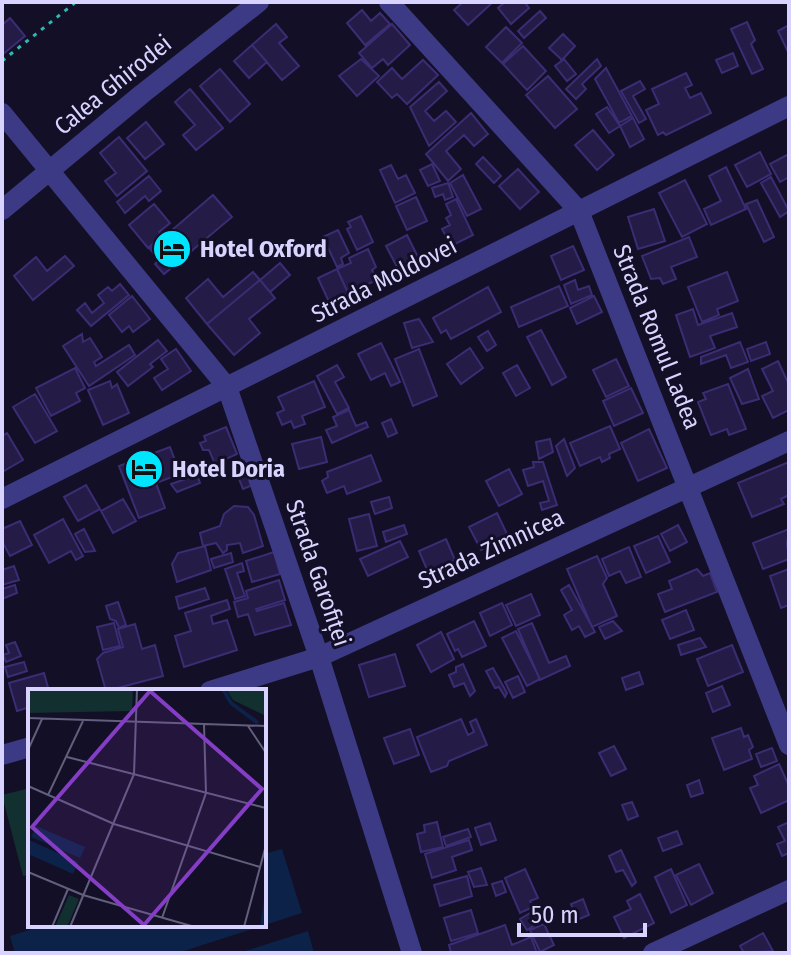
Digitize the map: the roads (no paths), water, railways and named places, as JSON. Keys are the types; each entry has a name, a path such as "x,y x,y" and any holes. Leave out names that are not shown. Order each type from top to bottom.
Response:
{"street":[{"name":"Calea Ghirodei","path":"2,210 259,2"},
{"name":"Strada Romul Ladea","path":"389,2 579,211 789,745"},
{"name":"Strada Moldovei","path":"2,499 789,106"},
{"name":"Strada Garofiței","path":"2,113 227,387 319,657 412,953"},
{"name":"Strada Zimnicea","path":"216,689 319,657 789,441"},
{"path":"2,755 28,748"},
{"path":"653,953 789,890"}],"water":[{"path":"282,849 302,913 266,925 266,853"},
{"path":"39,927 259,927 178,953 15,953 10,936"},
{"path":"308,931 314,953 239,953"}],"place":[{"name":"Hotel Oxford","path":"172,249"},
{"name":"Hotel Doria","path":"144,469"}]}
